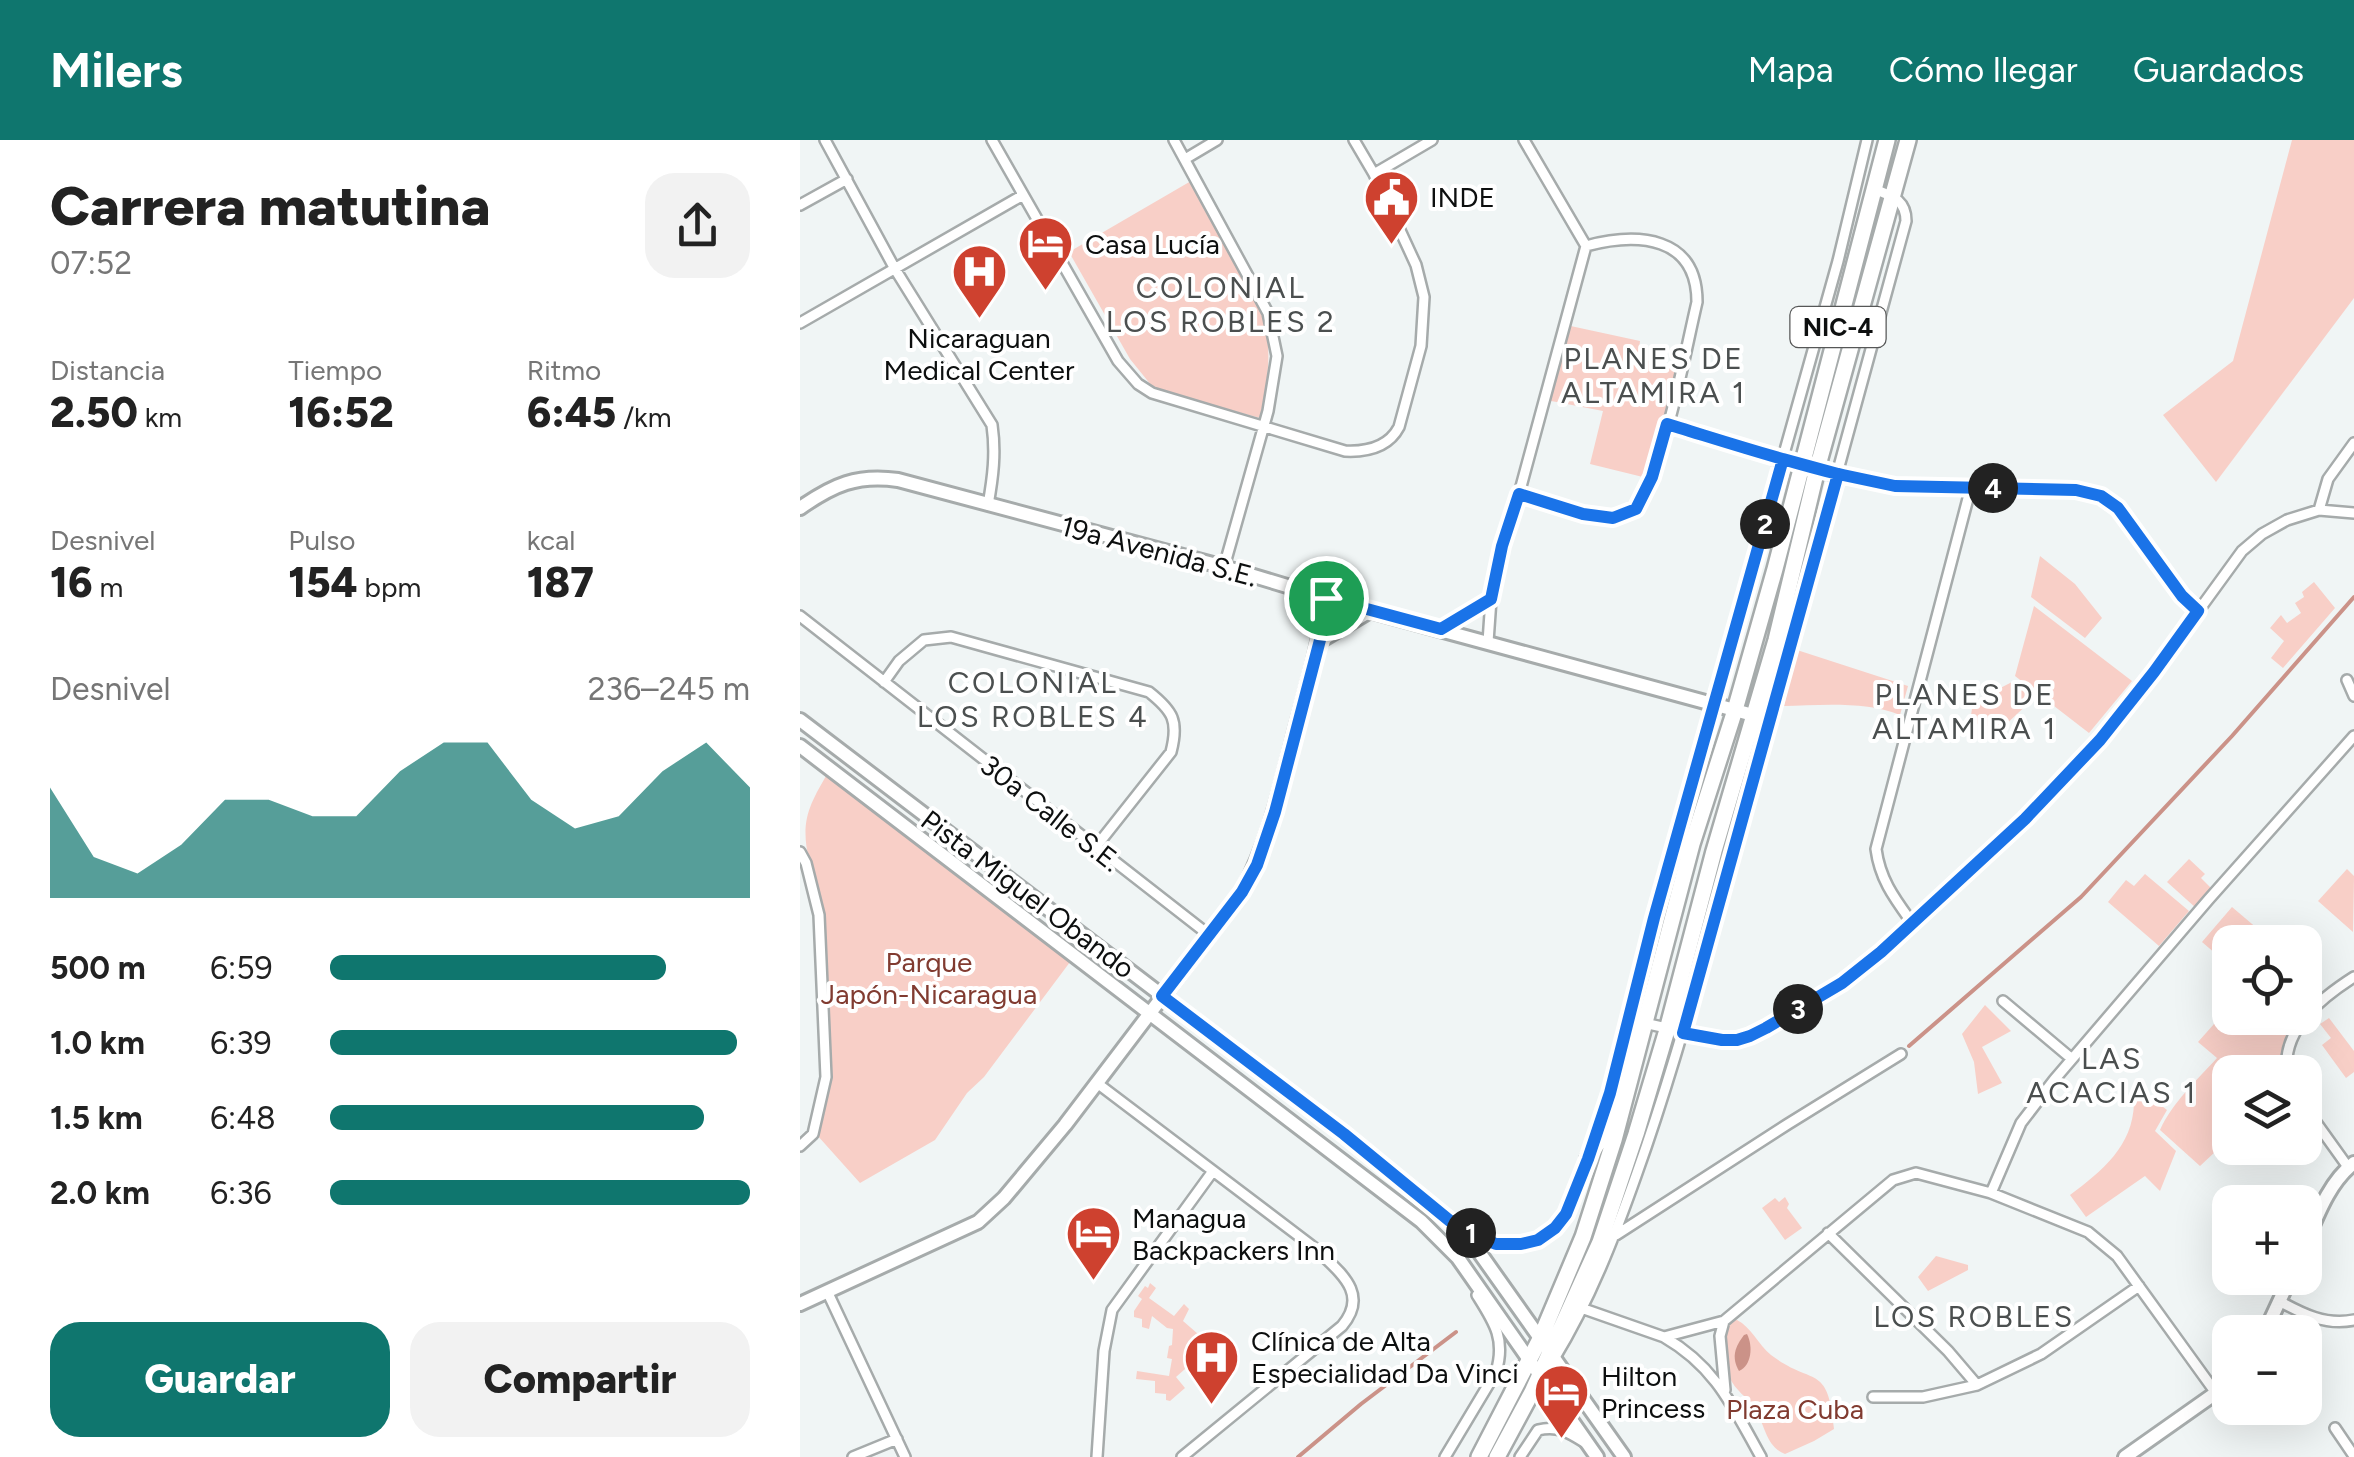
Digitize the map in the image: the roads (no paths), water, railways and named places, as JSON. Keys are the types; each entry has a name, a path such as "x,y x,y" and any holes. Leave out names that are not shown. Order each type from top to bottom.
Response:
{"highway":[{"name":"NIC-4","path":"1479,1457 1530,1362 1548,1350 1607,1239 1643,1135 1675,1031 1714,851 1776,640 1810,467 1887,140"},
{"name":"NIC-4","path":"1497,1457 1540,1376 1635,1066 1692,844 1908,140"},
{"path":"1588,1159 1613,1118 1635,1066"}],"street":[{"path":"825,140 895,269 992,425 994,470 988,505"},
{"path":"992,140 1118,361 1138,384 1152,393 1358,452 1393,438 1399,428 1421,346 1424,296 1416,265 1354,140"},
{"path":"1174,140 1268,313 1277,356 1264,426 1224,566"},
{"path":"1185,159 1217,140"},
{"path":"1374,174 1432,140"},
{"path":"1488,642 1491,599 1502,546 1586,246 1524,140"},
{"path":"1450,1221 1496,1244 1538,1240 1561,1221 1588,1159 1610,1093 1654,918 1838,261 1867,140"},
{"path":"800,206 846,178"},
{"path":"1675,1031 1838,474 1906,221 1899,200 1874,189"},
{"path":"800,323 1023,196"},
{"path":"1519,494 1583,514 1613,518 1636,509 1652,477 1667,424 1697,302 1697,282 1688,262 1672,248 1634,238 1586,246"},
{"path":"1667,424 1810,467 1895,486 2076,490 2101,496 2118,508 2182,596 2198,611"},
{"path":"2319,510 2328,479 2354,443"},
{"name":"19a Avenida S.E.","path":"800,508 842,482 878,477 898,480 1224,566 1370,611 1754,715"},
{"path":"1913,924 1886,887 1876,849 1971,487"},
{"path":"1644,1023 1737,1040 1766,1028 1842,983 1913,924 2025,819 2100,740 2242,551 2287,520 2319,510 2354,513"},
{"path":"800,1304 978,1222 1004,1198 1242,892 1257,865 1275,812 1320,640 1326,598"},
{"path":"1441,629 1491,599"},
{"path":"1320,640 1370,611"},
{"name":"30a Calle S.E.","path":"800,616 1208,935"},
{"path":"884,682 899,661 924,640 952,637 1149,692 1164,704 1175,721 1171,752 1095,848"},
{"path":"2347,680 2354,696"},
{"name":"Pista Miguel Obando","path":"800,720 1344,1134 1450,1221 1478,1252 1624,1457"},
{"path":"1990,1193 2021,1122 2209,899 2354,736"},
{"name":"Pista Miguel Obando","path":"800,746 1429,1228 1458,1258 1597,1457"},
{"path":"800,852 819,915 826,1077 813,1134 800,1146"},
{"path":"2322,999 2354,976"},
{"path":"2003,1001 2072,1060"},
{"path":"1548,1350 1584,1308 1607,1239 1901,1054"},
{"path":"1097,1083 1316,1249 1352,1290 1354,1302 1342,1326 1182,1457"},
{"path":"2322,1128 2351,1165 2322,1208"},
{"path":"1097,1457 1104,1350 1112,1310 1213,1171"},
{"path":"1664,1337 1724,1321 1893,1180 1916,1173 1990,1193 2088,1232 2118,1256 2212,1388"},
{"path":"1429,1228 1495,1323 1500,1354 1496,1372 1445,1457"},
{"path":"1828,1233 1948,1351 1977,1385"},
{"path":"1873,1397 1923,1397 1977,1385 2042,1354 2138,1286"},
{"path":"827,1291 905,1457"},
{"path":"2273,1315 2282,1295"},
{"path":"2279,1301 2309,1317 2342,1323 2354,1320"},
{"path":"1584,1308 1664,1337 1703,1364 1726,1393 1761,1457"},
{"path":"1724,1321 1720,1336 1726,1393"},
{"path":"2124,1457 2212,1396"},
{"path":"1520,1457 1538,1430 1549,1427 1566,1430 1588,1445"},
{"path":"2334,1428 2354,1456"},
{"path":"853,1457 896,1438"}],"waterway":[{"path":"1909,1046 2081,897 2232,736 2354,597"},
{"path":"1298,1457 1456,1332"}],"place":[{"name":"INDE","path":"1391,246"},
{"name":"Casa Lucía","path":"1046,293"},
{"name":"Nicaraguan Medical Center","path":"979,321"},
{"name":"Managua Backpackers Inn","path":"1093,1283"},
{"name":"Clínica de Alta Especialidad Da Vinci","path":"1212,1406"},
{"name":"Hilton Princess","path":"1562,1441"}],"district":[{"name":"COLONIAL LOS ROBLES 2","path":"1221,304"},
{"name":"PLANES DE ALTAMIRA 1","path":"1654,375"},
{"name":"COLONIAL LOS ROBLES 4","path":"1033,699"},
{"name":"PLANES DE ALTAMIRA 1","path":"1965,711"},
{"name":"LAS ACACIAS 1","path":"2112,1075"},
{"name":"LOS ROBLES","path":"1974,1316"}],"park label":[{"name":"Parque Japón-Nicaragua","path":"929,978"},
{"name":"Plaza Cuba","path":"1795,1409"}]}
